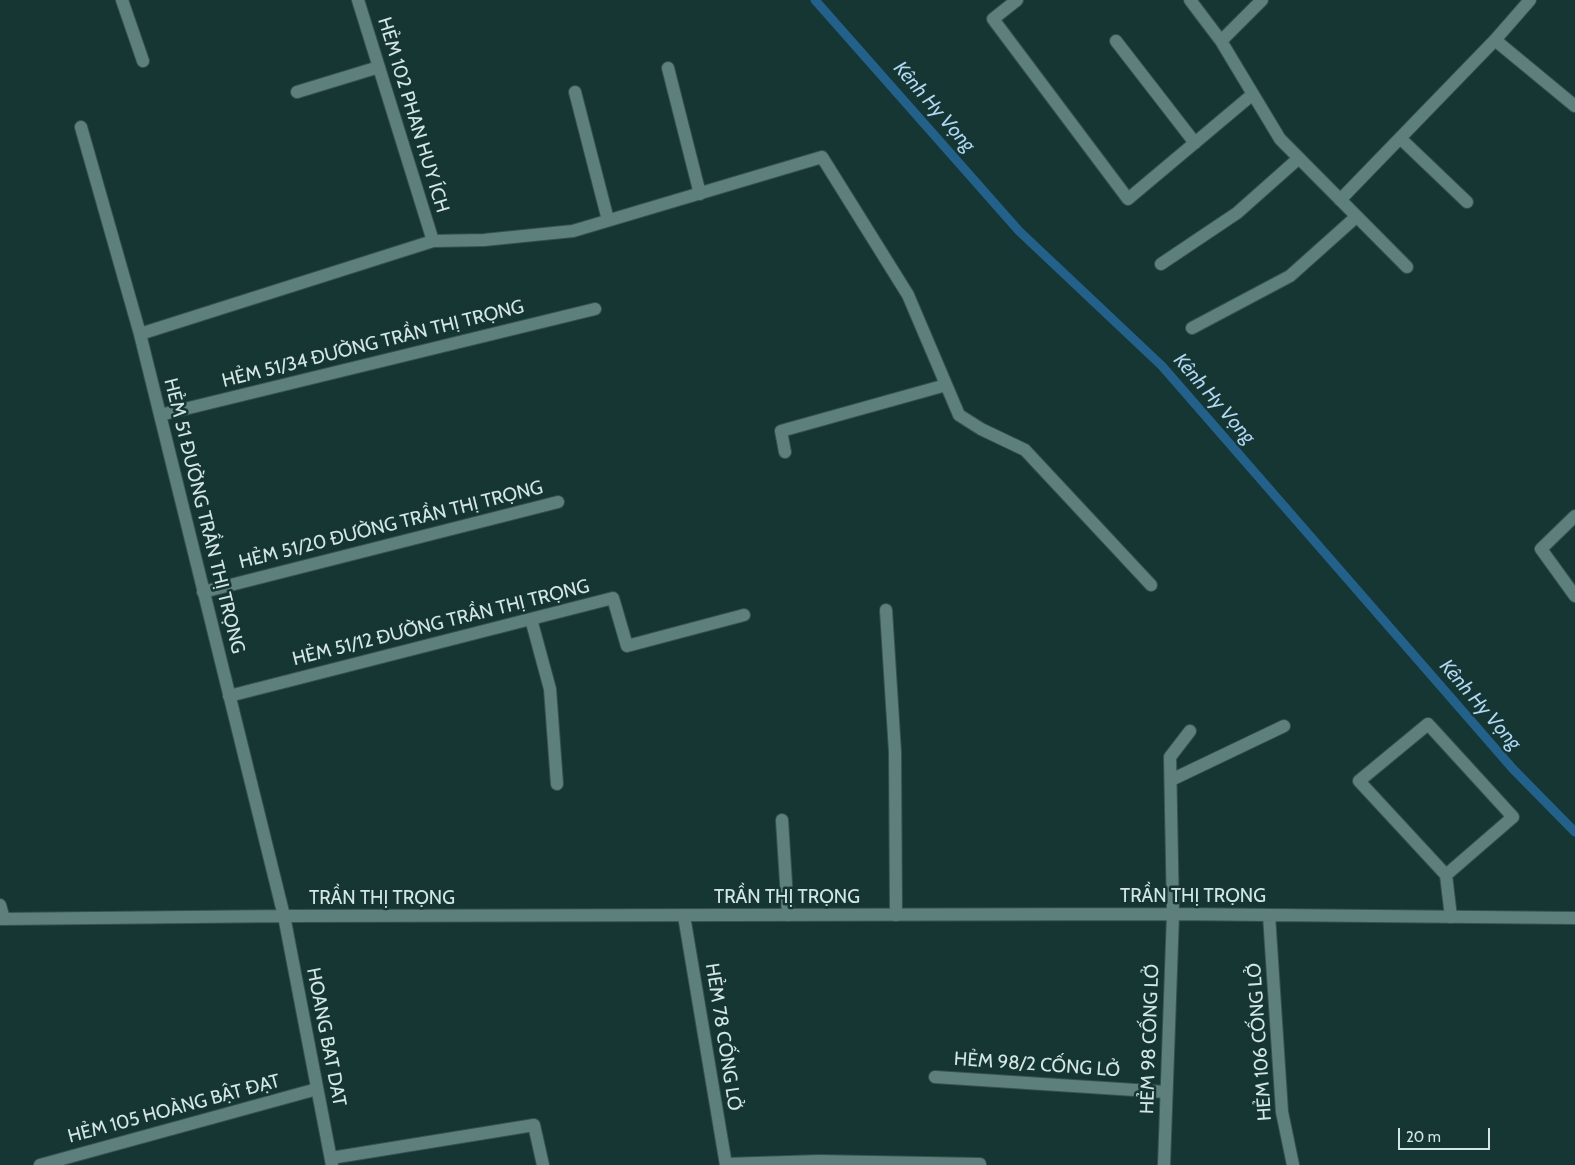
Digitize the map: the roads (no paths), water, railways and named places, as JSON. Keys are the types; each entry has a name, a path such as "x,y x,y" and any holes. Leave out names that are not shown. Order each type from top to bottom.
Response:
{"street":[{"path":"122,0 143,61"},
{"name":"HẺM 102 PHAN HUY ÍCH","path":"358,0 433,241"},
{"path":"1017,0 993,19 1128,199 1253,94"},
{"path":"1190,0 1221,41 1280,139 1406,267"},
{"path":"1221,41 1262,0"},
{"path":"1340,200 1495,40 1530,0"},
{"path":"1495,40 1575,106"},
{"path":"1116,41 1195,143"},
{"path":"297,92 379,67"},
{"path":"668,68 700,194"},
{"path":"575,92 608,220"},
{"name":"HẺM 51 ĐƯỜNG TRẦN THỊ TRỌNG","path":"81,126 140,334 284,916"},
{"path":"1400,138 1467,202"},
{"path":"140,334 433,241 484,240 573,231 822,157 908,295 959,415 981,429 1025,450 1150,585"},
{"path":"1161,264 1236,213 1299,158"},
{"path":"1192,328 1290,276 1356,218"},
{"name":"HẺM 51/34 ĐƯỜNG TRẦN THỊ TRỌNG","path":"160,415 595,309"},
{"path":"785,452 781,431 946,385"},
{"name":"HẺM 51/20 ĐƯỜNG TRẦN THỊ TRỌNG","path":"204,592 558,502"},
{"path":"1575,516 1541,549 1575,596"},
{"name":"HẺM 51/12 ĐƯỜNG TRẦN THỊ TRỌNG","path":"229,696 613,598 628,646 744,615"},
{"path":"886,610 895,752 896,915"},
{"path":"531,619 550,689 557,784"},
{"path":"1446,875 1513,817 1428,724 1359,781 1446,875 1451,917"},
{"path":"1171,780 1284,726"},
{"name":"HẺM 98 CỐNG LỞ","path":"1164,1165 1173,914 1170,757 1190,732"},
{"path":"782,820 788,916"},
{"path":"0,905 2,919"},
{"name":"TRẦN THỊ TRỌNG","path":"2,919 284,916 1173,914 1575,918"},
{"name":"HẺM 106 CỐNG LỞ","path":"1270,915 1282,1112 1293,1165"},
{"name":"HOANG BAT DAT","path":"284,916 331,1162"},
{"name":"HẺM 78 CỐNG LỞ","path":"684,916 726,1165"},
{"name":"HẺM 98/2 CỐNG LỞ","path":"935,1077 1166,1092"},
{"name":"HẺM 105 HOÀNG BẬT ĐẠT","path":"40,1165 317,1089"},
{"path":"331,1162 534,1125 543,1165"},
{"path":"726,1165 819,1161 980,1164"}],"waterway":[{"name":"Kênh Hy Vọng","path":"815,0 1019,231 1162,366 1513,769 1575,832"}]}
